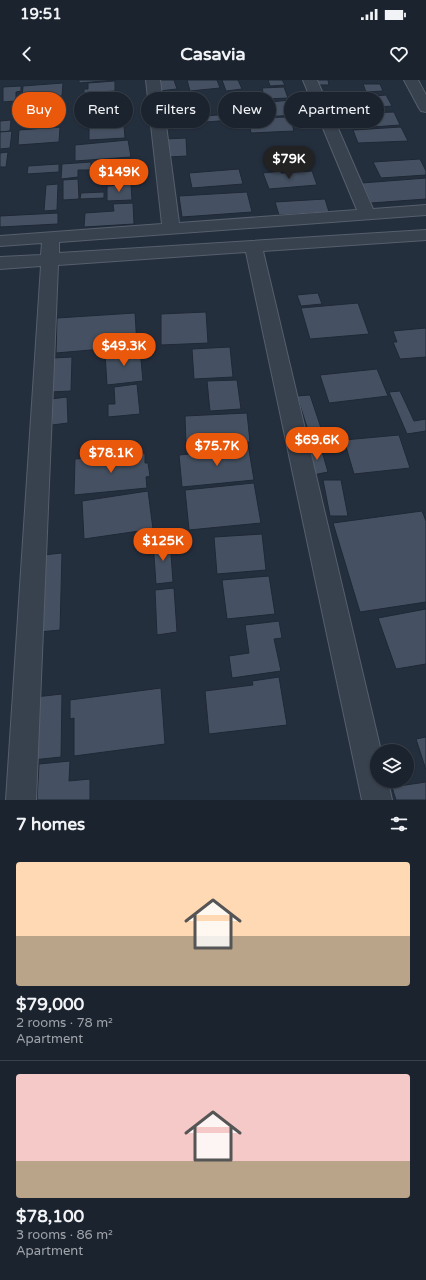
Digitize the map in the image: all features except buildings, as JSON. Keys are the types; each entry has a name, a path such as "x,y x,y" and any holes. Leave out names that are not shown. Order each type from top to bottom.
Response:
{"street":[{"path":"153,80 171,228"},
{"path":"310,80 367,213"},
{"path":"411,80 426,108"},
{"path":"0,240 248,224 367,213 426,210"},
{"path":"0,263 426,235"},
{"path":"21,800 51,237"},
{"path":"253,246 377,800"}]}
